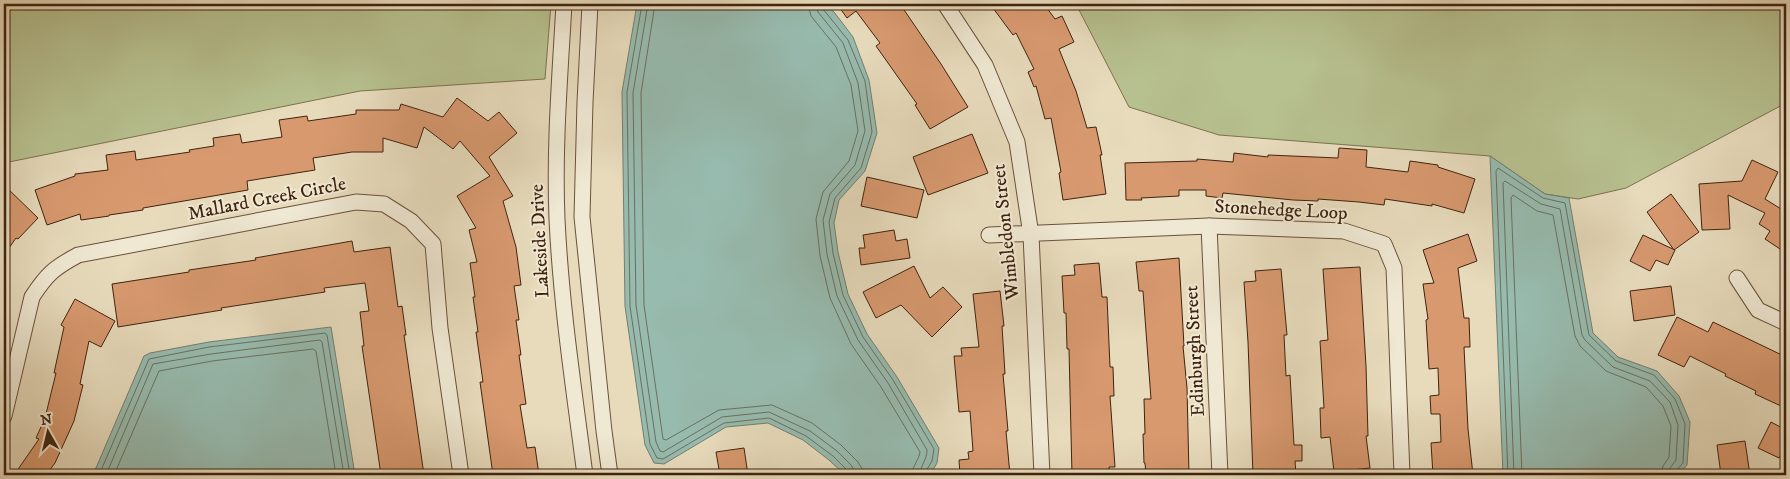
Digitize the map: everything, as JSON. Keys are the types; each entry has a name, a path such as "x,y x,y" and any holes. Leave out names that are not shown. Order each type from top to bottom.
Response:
{"street":[{"name":"Lakeside Drive","path":"564,4 558,106 557,218 563,304 586,475"},
{"path":"590,4 584,102 582,216 610,475"},
{"name":"Wimbledon Street","path":"945,4 985,65 1017,142 1031,234 1042,475"},
{"name":"Mallard Creek Circle","path":"4,416 32,297 41,282 55,267 78,255 97,251 356,202 384,204 411,221 433,244 440,328 461,475"},
{"name":"Stonehedge Loop","path":"989,236 1209,226 1344,231 1384,244 1394,268 1402,475"},
{"name":"Edinburgh Street","path":"1209,226 1220,475"},
{"path":"1737,278 1758,310 1786,323"}],"green space":[{"path":"4,4 551,4 545,79 360,91 4,163"},
{"path":"1076,4 1786,4 1786,103 1626,188 1578,199 1545,194 1490,156 1219,135 1129,107"}],"water":[{"path":"637,4 825,4 834,12 853,37 869,80 877,133 865,171 839,200 834,223 838,252 848,294 867,334 897,377 939,448 937,463 930,475 845,475 803,440 768,423 726,427 664,464 654,463 645,445 625,306 622,92"},
{"path":"1490,156 1545,194 1569,198 1593,333 1618,357 1657,371 1679,396 1690,422 1687,465 1678,475 1503,475"},
{"path":"331,327 355,475 93,475 144,356 150,353 209,342"}],"building":[{"path":"837,4 900,4 968,107 930,129 915,105 917,104 876,46 880,43 856,11 847,18"},
{"path":"990,4 1044,4 1055,19 1062,16 1074,42 1059,49 1076,91 1087,128 1096,127 1102,155 1100,155 1106,194 1063,200 1059,173 1061,172 1051,118 1045,119 1036,86 1034,87 1028,72 1034,69 1016,33 1013,35"},
{"path":"457,98 488,121 499,112 517,133 489,157 513,196 503,201 516,247 521,285 514,286 519,320 516,320 521,355 519,355 526,404 520,405 527,448 535,447 539,475 493,475 480,382 483,382 476,332 478,332 473,297 475,297 470,263 477,262 469,230 476,228 457,196 490,176 460,141 453,149 424,127 417,148 383,138 383,152 352,152 313,158 315,170 247,181 248,190 81,220 80,214 47,225 35,190 75,176 75,174 108,170 106,155 135,151 136,160 190,152 189,150 214,146 213,138 240,134 242,143 282,137 279,120 307,116 308,121 356,114 356,110 399,110 401,104 443,117"},
{"path":"972,134 988,173 928,195 913,157"},
{"path":"1339,148 1367,150 1366,167 1408,172 1410,161 1438,165 1438,167 1475,179 1464,213 1432,204 1432,206 1385,199 1384,205 1318,199 1318,201 1293,200 1223,193 1222,198 1206,196 1206,190 1179,190 1179,196 1126,200 1125,163 1197,161 1197,159 1233,162 1234,153 1268,157 1268,155 1338,158"},
{"path":"1752,160 1778,172 1765,199 1786,212 1786,253 1765,239 1770,231 1759,224 1765,213 1728,195 1730,229 1702,230 1699,184 1742,181"},
{"path":"867,177 924,190 917,218 861,206"},
{"path":"4,185 38,218 18,239 16,238 4,255"},
{"path":"1671,194 1699,232 1674,250 1647,212"},
{"path":"894,230 896,241 907,239 910,258 861,265 859,248 865,248 863,235"},
{"path":"1468,234 1477,261 1458,268 1464,318 1469,318 1470,347 1464,347 1468,429 1473,475 1433,475 1431,443 1441,442 1440,414 1431,414 1430,396 1439,395 1438,368 1429,369 1426,320 1428,319 1423,284 1434,283 1423,250"},
{"path":"1643,235 1675,250 1668,265 1656,260 1650,271 1630,261"},
{"path":"352,241 354,252 390,247 398,307 402,306 406,335 404,335 424,475 381,475 362,346 364,346 360,312 369,311 365,283 324,288 325,292 221,308 222,310 118,327 112,284 256,260 255,258"},
{"path":"1179,258 1187,388 1189,475 1146,475 1143,434 1145,434 1144,399 1151,399 1143,291 1139,291 1136,262"},
{"path":"1099,263 1102,297 1107,297 1110,367 1113,367 1114,396 1110,396 1115,467 1109,467 1110,475 1072,475 1069,349 1067,349 1062,276 1075,275 1074,265"},
{"path":"914,266 930,298 943,287 962,307 932,337 901,305 876,318 863,292"},
{"path":"1360,267 1366,366 1368,436 1366,436 1370,468 1334,472 1330,437 1321,438 1320,408 1324,408 1320,341 1328,340 1323,269"},
{"path":"1281,269 1287,335 1284,335 1286,376 1290,375 1294,445 1302,445 1302,461 1295,461 1296,474 1253,475 1244,282 1256,281 1255,271"},
{"path":"1671,286 1675,315 1634,321 1630,291"},
{"path":"1000,291 1004,326 1002,326 1005,374 1003,374 1010,475 960,475 959,460 969,459 968,452 973,451 970,411 959,412 954,356 962,356 961,348 979,347 973,294"},
{"path":"75,299 115,321 101,347 89,341 80,384 83,385 74,421 55,463 46,475 14,475 39,439 36,438 45,418 56,373 54,373 64,327 61,325"},
{"path":"1677,317 1708,332 1713,322 1786,357 1786,395 1781,406 1755,394 1756,391 1690,356 1684,367 1658,355"},
{"path":"1771,422 1786,430 1786,445 1779,458 1758,448"},
{"path":"1745,441 1750,475 1721,475 1717,445"},
{"path":"744,448 748,475 720,475 716,452"}]}
